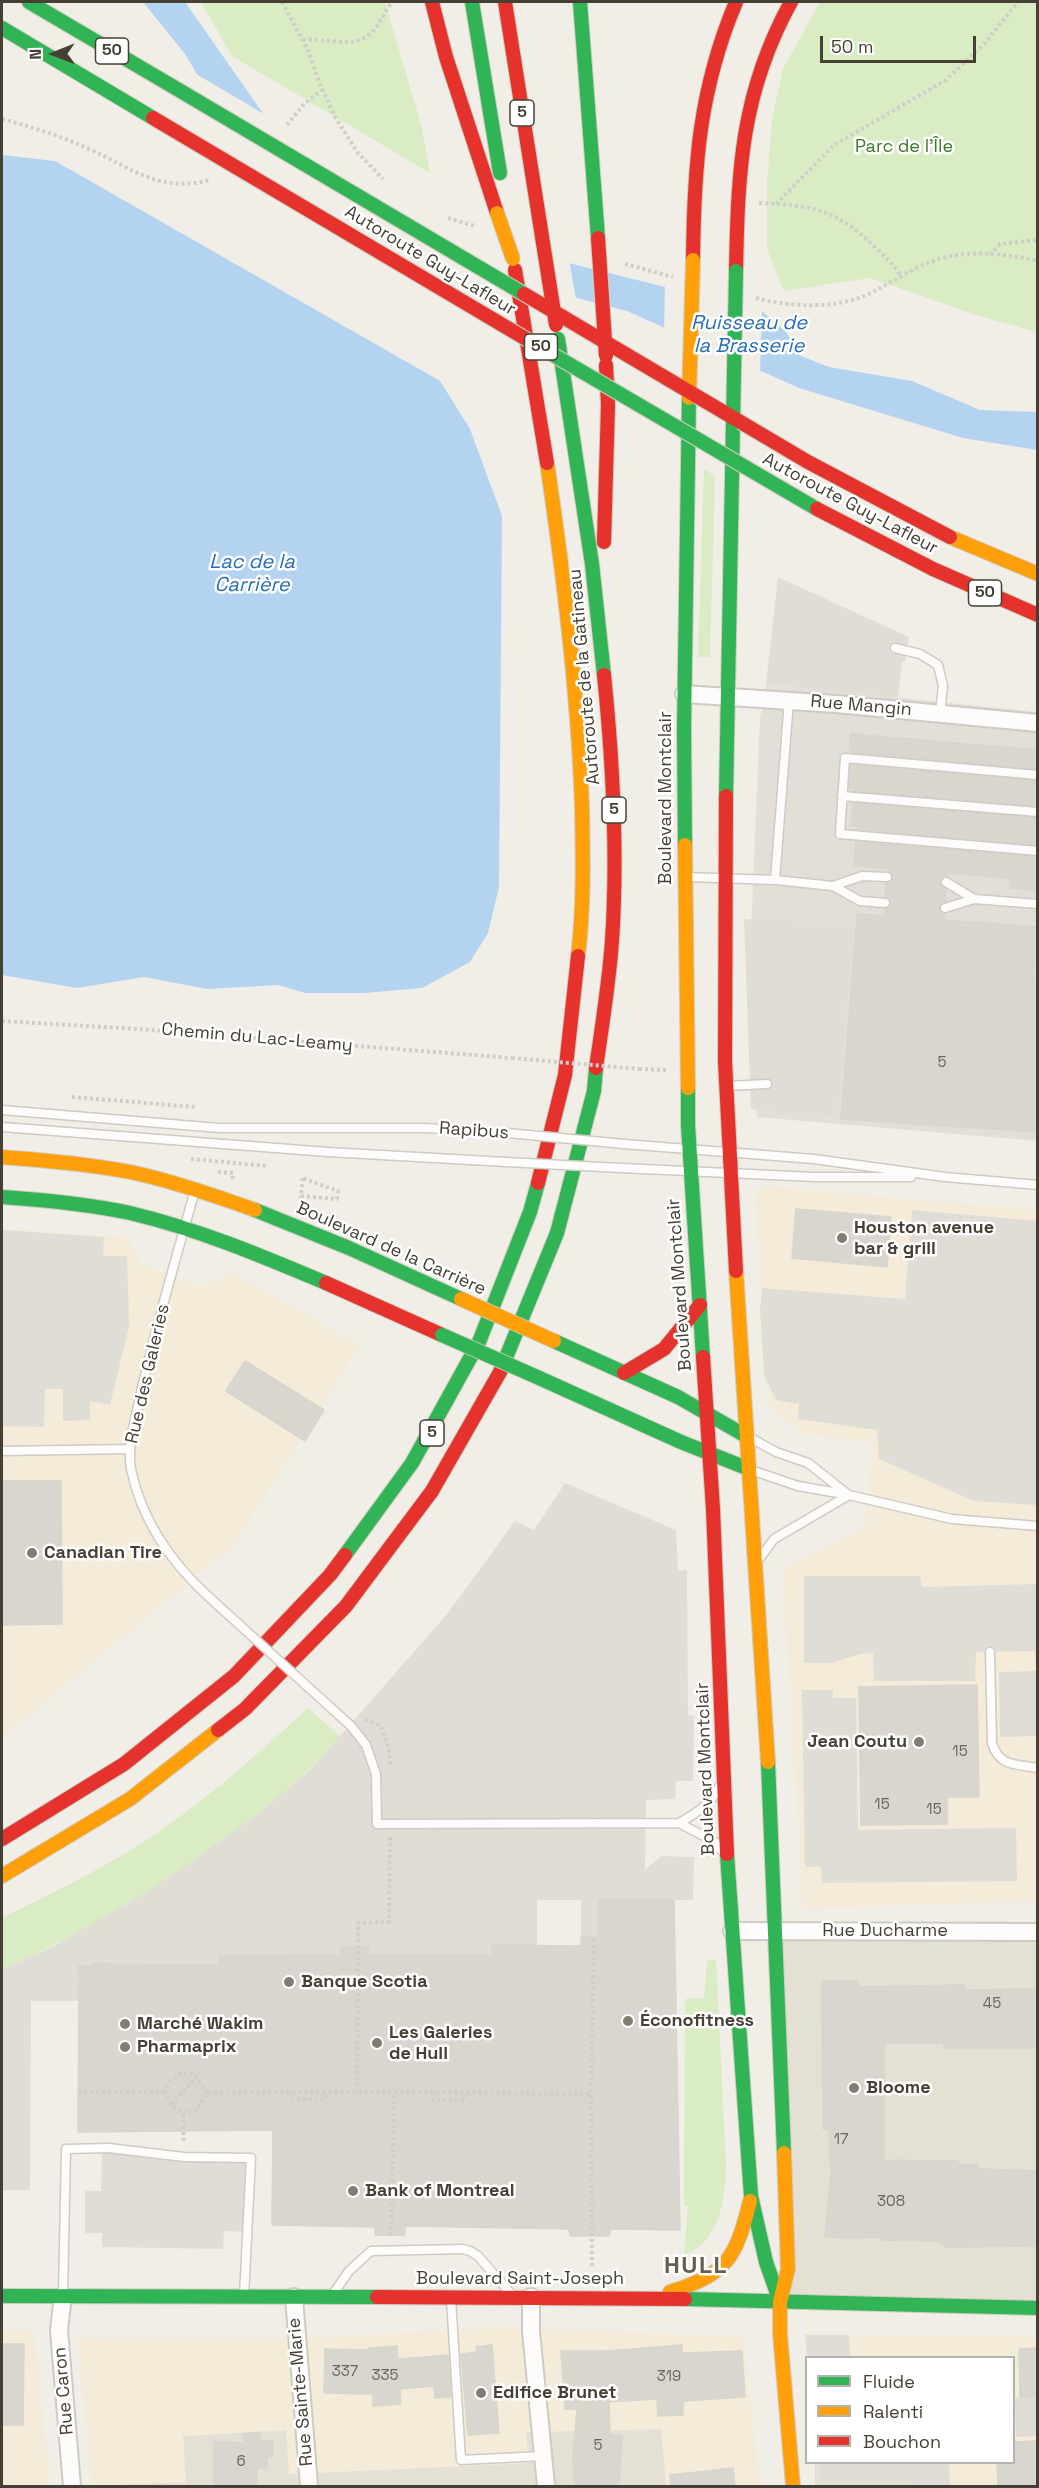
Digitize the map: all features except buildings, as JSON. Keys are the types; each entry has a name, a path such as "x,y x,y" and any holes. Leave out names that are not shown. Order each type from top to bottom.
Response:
{"main road":[{"name":"Autoroute Guy-Lafleur","path":"29,2 808,462 950,537 1038,574"},
{"path":"432,2 446,57 513,259"},
{"name":"Autoroute de la Gatineau","path":"2,1839 89,1789 177,1725 260,1653 320,1588 369,1527 428,1441 488,1324 522,1237 547,1156 563,1080 579,964 583,869 581,772 570,636 525,327 472,2"},
{"name":"Autoroute de la Gatineau","path":"2,1876 73,1838 177,1766 237,1718 306,1651 374,1573 427,1501 472,1425 506,1360 539,1281 564,1211 586,1126 605,1017 612,938 614,825 610,740 601,629 585,511 505,2"},
{"path":"580,2 588,82 608,405 601,629"},
{"path":"588,82 591,2"},
{"name":"Boulevard Montclair","path":"736,2 714,55 705,89 693,174 684,694 686,1069 707,1413 725,1774 727,1859 751,2196 766,2262 780,2302"},
{"name":"Boulevard Montclair","path":"791,2 772,37 757,73 744,128 737,201 723,1003 746,1436 757,1563 776,1930 789,2269 780,2302 780,2334 793,2487"},
{"name":"Autoroute Guy-Lafleur","path":"2,28 745,468 856,531 933,569 1038,615"},
{"name":"Boulevard de la Carrière","path":"2,1157 100,1168 154,1178 195,1190 308,1231 678,1397 746,1436"},
{"path":"2,1197 100,1207 184,1228 263,1257 709,1454 749,1469"},
{"path":"624,1373 664,1349 700,1305"},
{"path":"648,2298 698,2284 728,2262 738,2244 751,2196"},
{"name":"Boulevard Saint-Joseph","path":"2,2296 648,2298 1038,2308"}],"street":[{"name":"Rue Mangin","path":"684,694 789,700 1038,723"},
{"name":"Rue Ducharme","path":"732,1930 1038,1932"},
{"name":"Rue Caron","path":"63,2296 59,2330 72,2487"},
{"name":"Rue Sainte-Marie","path":"294,2297 309,2487"},
{"path":"523,2297 531,2331 546,2487"}],"lane":[{"path":"895,648 920,654 938,664 943,678 940,713"},
{"path":"775,880 789,700"},
{"path":"1038,775 844,759 840,834 1038,851"},
{"path":"842,796 1038,812"},
{"path":"833,886 862,876 887,877"},
{"path":"684,877 775,880 833,886 860,901 885,903"},
{"path":"946,882 974,898"},
{"path":"945,908 974,898 1038,904"},
{"path":"726,1086 767,1084"},
{"name":"Rapibus","path":"2,1110 219,1128 425,1128 508,1133 814,1159 945,1178"},
{"name":"Rapibus","path":"2,1126 328,1152 814,1177 945,1178 1038,1185"},
{"name":"Rue des Galeries","path":"195,1190 147,1365 130,1449 131,1468 136,1488 161,1544 191,1581 351,1726 366,1745 376,1774 377,1824 679,1823"},
{"path":"746,1436 776,1452 808,1463 849,1495"},
{"path":"2,1450 130,1449"},
{"path":"749,1469 798,1486 849,1495 952,1519 1038,1526"},
{"path":"757,1563 774,1539 849,1495"},
{"path":"990,1652 992,1743 995,1754 1005,1763 1038,1768"},
{"path":"725,1774 714,1796 679,1823 715,1842 727,1859"},
{"path":"63,2296 66,2149 110,2148 184,2157 251,2158 244,2297"},
{"path":"330,2297 360,2259 371,2251 391,2249 462,2249 478,2256 523,2297"},
{"path":"450,2297 461,2460 543,2456"}],"path":[{"path":"282,2 303,40 335,117 358,153"},
{"path":"303,40 318,38 342,42 363,39 371,32 392,2"},
{"path":"776,204 834,145 933,90 946,80 984,44 1018,2"},
{"path":"298,112 322,90"},
{"path":"2,119 59,136 158,182 187,185 219,178"},
{"path":"737,201 821,211 846,221 896,267 900,275"},
{"path":"990,255 1000,244 1038,240"},
{"path":"856,299 900,275 942,258 972,254 1038,261"},
{"name":"Chemin du Lac-Leamy","path":"2,1021 138,1029 652,1070"},
{"path":"72,1097 196,1107"},
{"path":"191,1159 268,1166"},
{"path":"220,1161 220,1169"},
{"path":"300,1205 302,1177 338,1191 337,1199 301,1196"},
{"path":"592,2266 591,2094 594,1937"},
{"path":"357,2092 358,1947"},
{"path":"165,2091 171,2080 182,2073 194,2074 207,2094"},
{"path":"171,2104 196,2077"},
{"path":"78,2093 165,2091"},
{"path":"165,2091 171,2104 183,2114 184,2157"},
{"path":"391,2249 394,2092"},
{"path":"433,2092 433,2100 465,2100 464,2092"},
{"path":"207,2094 464,2092 591,2094"},
{"path":"183,2114 195,2111 207,2094"}],"shaded area":[{"path":"778,577 909,637 905,662 902,662 898,698 766,684"},
{"path":"766,684 1037,712 1037,1141 757,1117 751,930 760,719"},
{"path":"744,919 854,923 837,1117 751,1109"},
{"path":"761,1186 1037,1210 1037,1901 803,1909 783,1568 865,1528 872,1442 804,1434 770,1407 755,1198"},
{"path":"912,1210 1037,1221 1037,1505 974,1501 879,1459 877,1430 798,1419 799,1404 776,1400 764,1375 760,1310 762,1288 905,1299"},
{"path":"2,1229 127,1237 143,1266 202,1287 231,1272 360,1345 233,1546 2,1738"},
{"path":"2,1230 104,1237 103,1256 127,1256 129,1326 110,1405 90,1401 90,1420 63,1421 63,1389 45,1389 44,1427 2,1426"},
{"path":"565,1483 676,1530 678,1571 687,1570 688,1715 694,1716 693,1781 676,1781 675,1799 646,1800 645,1870 661,1856 694,1857 693,1900 599,1900 599,1938 581,1937 581,1900 537,1900 537,1946 492,1946 493,1955 369,1955 369,1947 342,1947 341,1955 219,1956 219,1965 93,1964 93,1966 79,1966 78,2001 31,2001 30,2190 2,2190 2,1970 54,1946 152,1889 256,1816 311,1769 448,1613 515,1521 534,1530"},
{"path":"804,1576 920,1576 922,1587 1037,1584 1037,1736 1000,1737 999,1672 1036,1671 1035,1651 976,1652 975,1681 874,1681 873,1653 860,1654 832,1663 804,1663"},
{"path":"802,1690 833,1690 833,1698 856,1698 858,1830 1016,1828 1017,1881 822,1883 821,1867 805,1867"},
{"name":"Bloome","path":"776,1931 1037,1932 1037,2308 780,2302"},
{"path":"102,2153 250,2155 249,2232 224,2231 223,2249 102,2247 102,2233 85,2233 85,2191 101,2191"},
{"path":"513,2327 744,2337 760,2486 666,2486 661,2429 526,2432 529,2463 289,2474 286,2430 183,2436 186,2482 92,2485 78,2338 317,2337"},
{"path":"2,2330 34,2330 50,2486 2,2486"},
{"path":"805,2335 1037,2336 1037,2486 950,2486 949,2464 1015,2464 1015,2356 807,2356"},
{"path":"805,2335 849,2335 850,2356 807,2356"},
{"path":"1037,2397 1037,2436 1016,2437 1015,2398"},
{"path":"662,2429 666,2486 92,2486 185,2482 183,2436 286,2430 290,2474 528,2463 526,2432"},
{"path":"815,2464 949,2464 950,2486 815,2486"},
{"path":"819,2464 949,2464 950,2486 912,2486 911,2480 819,2483"}],"green space":[{"path":"201,2 385,2 422,128 430,173 232,56"},
{"name":"Parc de l'Île","path":"820,2 1037,2 1037,332 979,316 870,278 784,291 767,249 767,182 772,119 783,69"},
{"path":"704,469 715,476 710,657 698,657"},
{"path":"308,1708 341,1737 306,1773 267,1807 183,1870 138,1898 93,1924 2,1970 2,1918 91,1873 164,1828 228,1779"},
{"path":"716,1959 726,2166 724,2192 722,2206 713,2230 696,2249 684,2255 688,2206 684,2205 685,1999 704,1998 707,1961"}],"water":[{"name":"Ruisseau de la Brasserie","path":"143,2 185,2 281,139 460,236 762,311 786,332 801,356 829,367 912,381 980,410 1037,412 1037,450 963,438 799,388 627,311 435,261 233,135 185,54"},
{"name":"Lac de la Carrière","path":"2,155 55,161 440,381 470,429 502,516 499,887 488,933 470,962 422,988 364,993 305,993 278,985 207,989 144,977 77,988 2,975"}],"pier":[{"path":"191,71 269,117 283,137 477,241 477,237 569,260 576,299 582,302 434,263 267,166 231,137"},
{"path":"665,283 762,307 760,374 664,331"}],"traffic: fast":[{"path":"29,2 172,86"},
{"path":"472,2 500,173"},
{"path":"580,2 598,238"},
{"path":"2,28 153,118"},
{"path":"172,86 524,294"},
{"path":"733,423 736,271"},
{"path":"558,339 592,564 604,675"},
{"path":"538,346 817,509"},
{"path":"685,845 684,728 689,398"},
{"path":"726,796 733,423"},
{"path":"500,1372 557,1233 594,1091 596,1068"},
{"path":"688,1088 688,1125 703,1357"},
{"path":"345,1555 412,1463 479,1342 530,1212 538,1183"},
{"path":"2,1197 82,1205 155,1219 230,1244 326,1283"},
{"path":"255,1210 349,1248 461,1299"},
{"path":"442,1335 537,1377"},
{"path":"554,1341 678,1397 746,1436"},
{"path":"537,1377 681,1442 749,1469"},
{"path":"768,1762 784,2153"},
{"path":"727,1854 751,2196 766,2262 780,2302"},
{"path":"2,2296 377,2297"},
{"path":"685,2299 1038,2308"}],"traffic: slow":[{"path":"497,213 513,259"},
{"path":"689,398 693,260"},
{"path":"547,463 569,635 580,764 583,882 578,956"},
{"path":"950,537 1038,574"},
{"path":"685,845 688,1088"},
{"path":"2,1157 85,1165 135,1173 181,1185 255,1210"},
{"path":"736,1271 768,1762"},
{"path":"461,1299 554,1341"},
{"path":"2,1876 130,1799 218,1730"},
{"path":"784,2153 788,2269 780,2302 780,2334 793,2486"},
{"path":"670,2292 705,2278 726,2261 740,2237 750,2201"}],"traffic: jam":[{"path":"432,2 446,57 497,213"},
{"path":"505,2 540,224"},
{"path":"693,260 697,160 706,98 714,66 736,2"},
{"path":"736,271 741,165 752,100 774,36 791,2"},
{"path":"153,118 538,346"},
{"path":"540,224 556,325"},
{"path":"598,238 606,356"},
{"path":"515,270 547,463"},
{"path":"524,294 808,462 950,537"},
{"path":"604,542 608,405 606,365"},
{"path":"817,509 933,569"},
{"path":"933,569 1038,615"},
{"path":"596,1068 611,957 615,874 612,774 604,675"},
{"path":"726,796 725,1061 736,1271"},
{"path":"538,1183 565,1075 578,956"},
{"path":"326,1283 442,1335"},
{"path":"624,1373 664,1349 700,1305"},
{"path":"703,1357 713,1509 727,1854"},
{"path":"218,1730 245,1709 346,1606 432,1491 500,1372"},
{"path":"2,1839 124,1764 234,1676 330,1575 345,1555"},
{"path":"377,2297 685,2299"}],"place":[{"name":"Houston avenue bar & grill","path":"842,1238"},
{"name":"Canadian Tire","path":"32,1553"},
{"name":"Jean Coutu","path":"919,1742"},
{"name":"Banque Scotia","path":"289,1982"},
{"name":"Éconofitness","path":"628,2021"},
{"name":"Marché Wakim","path":"125,2024"},
{"name":"Les Galeries de Hull","path":"377,2043"},
{"name":"Pharmaprix","path":"125,2047"},
{"name":"Bloome","path":"854,2088"},
{"name":"Bank of Montreal","path":"353,2191"},
{"name":"Edifice Brunet","path":"481,2393"}],"district":[{"name":"HULL","path":"696,2266"}]}
